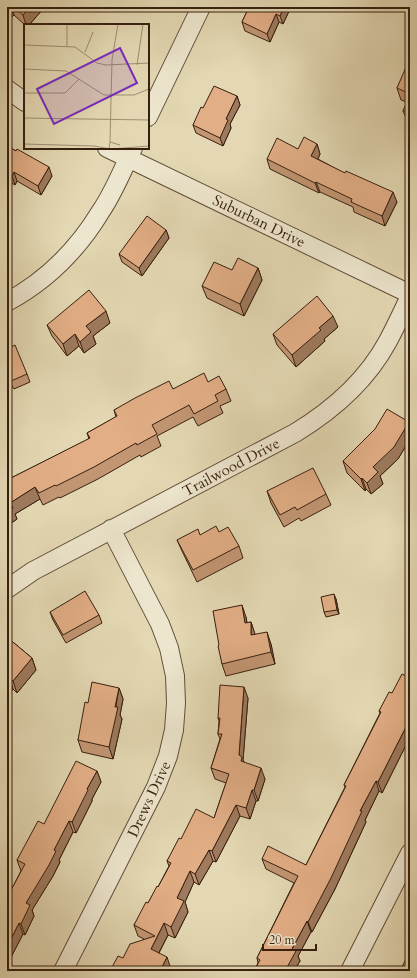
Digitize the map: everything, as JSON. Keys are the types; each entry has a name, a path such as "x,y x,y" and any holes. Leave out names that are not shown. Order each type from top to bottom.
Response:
{"street":[{"path":"149,115 201,7"},
{"path":"7,89 24,101"},
{"name":"Suburban Drive","path":"112,149 131,153 410,295"},
{"path":"7,302 42,279 83,239 102,210 131,153"},
{"name":"Trailwood Drive","path":"7,589 33,571 295,433 329,410 352,390 374,364 388,341 410,295"},
{"name":"Drews Drive","path":"63,971 156,788 168,756 174,730 176,703 175,676 169,648 160,624 111,529"},
{"path":"350,971 410,853"}],"building":[{"path":"14,7 30,7 23,15"},
{"path":"249,7 284,7 280,16 276,14 267,34 242,22"},
{"path":"409,60 410,61 410,94 397,88"},
{"path":"214,86 237,96 226,119 228,120 220,138 193,125 201,107 203,108"},
{"path":"410,96 410,114 403,111"},
{"path":"304,137 317,144 311,156 345,173 346,171 393,192 382,216 351,202 352,199 316,182 315,183 267,159 277,138 298,149"},
{"path":"7,146 16,151 17,149 49,167 38,186 14,172 12,176 7,174"},
{"path":"147,216 166,230 139,268 119,254"},
{"path":"238,258 258,268 240,304 202,286 214,262 232,270"},
{"path":"89,290 106,311 86,326 91,332 80,342 75,334 63,344 47,325"},
{"path":"317,296 333,316 319,328 321,330 292,355 273,334"},
{"path":"15,345 27,374 11,381 7,378 7,349"},
{"path":"204,373 208,382 219,376 226,389 215,395 218,401 194,414 189,405 152,425 157,434 137,445 136,443 94,467 56,486 55,485 39,493 35,487 10,503 13,508 7,511 7,478 9,479 90,438 87,433 117,416 114,410 135,398 169,381 173,389"},
{"path":"387,409 409,422 394,447 373,467 378,472 367,483 343,461 375,429"},
{"path":"313,468 326,494 297,510 295,507 280,515 267,491"},
{"path":"216,526 219,532 228,527 239,546 193,570 177,540 198,529 200,535"},
{"path":"85,591 99,615 63,635 50,612"},
{"path":"334,594 337,610 324,612 321,597"},
{"path":"242,605 245,623 251,622 251,635 267,632 271,652 222,664 213,611"},
{"path":"8,638 32,658 13,681 9,677 7,679"},
{"path":"402,674 410,678 410,723 408,726 407,725 378,782 376,781 360,811 362,811 331,878 292,949 296,951 285,971 254,971 260,960 257,958 298,876 262,859 268,846 306,865 346,786 344,785 381,712 379,711 389,692 392,693"},
{"path":"92,682 119,688 115,707 118,707 109,747 78,740 85,702 88,703"},
{"path":"220,685 244,687 239,755 242,757 241,761 261,768 254,790 252,790 246,808 236,805 212,851 209,850 195,874 190,871 177,898 184,901 171,927 164,923 151,949 167,957 160,971 110,971 118,956 123,958 130,944 155,936 134,925 146,902 148,903 171,863 167,861 179,838 181,839 196,809 214,818 229,774 211,768 222,734 218,734 220,718 218,718"},
{"path":"76,761 97,771 72,822 69,821 54,850 56,851 49,865 26,903 30,905 21,924 19,923 7,947 7,893 9,894 25,864 17,860 38,821 44,824"},
{"path":"410,951 410,971 400,971"}]}
